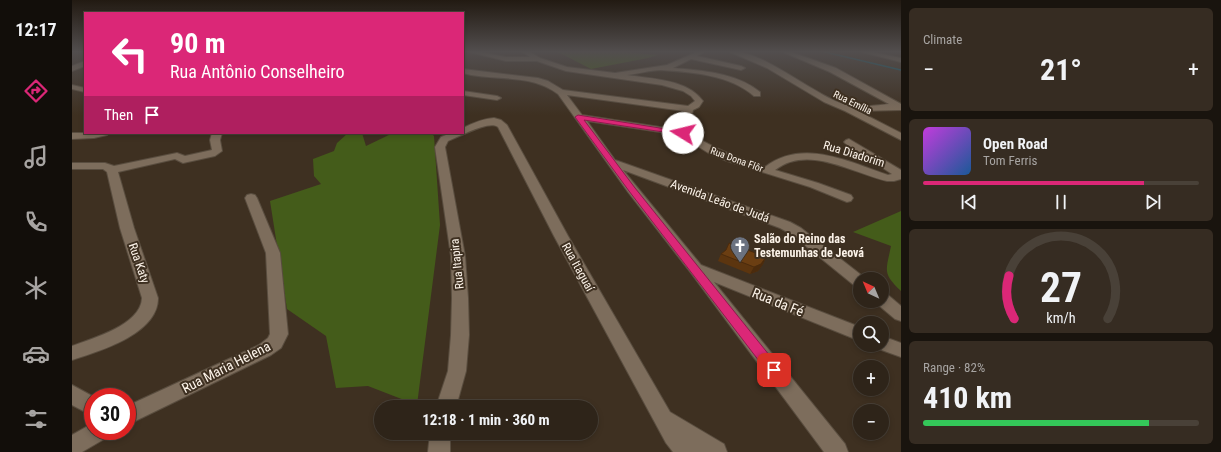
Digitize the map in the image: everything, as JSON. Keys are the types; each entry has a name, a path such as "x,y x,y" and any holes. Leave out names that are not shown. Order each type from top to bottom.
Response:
{"street":[{"path":"478,73 540,80 552,84 561,92 612,162 837,452"},
{"path":"578,117 683,133 689,109 699,102 695,94 670,85 597,73"},
{"path":"615,75 629,73"},
{"path":"701,73 721,77 745,85 753,89 757,94"},
{"name":"Rua Emília","path":"780,73 828,101 849,109 901,137"},
{"path":"839,73 899,107"},
{"path":"72,87 84,90"},
{"path":"561,92 689,109"},
{"path":"464,93 497,98"},
{"path":"849,109 899,107"},
{"name":"Rua Itaguaí","path":"464,132 493,121 502,125 561,236 662,418 673,436 687,452"},
{"name":"Rua Dona Flôr","path":"683,133 716,152 824,187 847,198"},
{"path":"72,136 99,134"},
{"path":"72,166 105,166 112,170 177,156 183,160 208,155 217,151 215,140 217,134"},
{"name":"Rua Itapira","path":"448,400 457,371 460,335 460,298 458,256 440,147 444,139 457,134"},
{"name":"Rua Diadorim","path":"768,170 776,163 784,159 806,155 818,156 887,178 894,178 898,176 898,173 891,168 849,142"},
{"name":"Avenida Leão de Judá","path":"612,162 785,225 796,231 853,276"},
{"name":"Rua Katy","path":"72,353 127,329 140,320 149,309 150,298 127,228 112,170"},
{"name":"Rua Maria Helena","path":"136,412 265,350 275,343 279,334 275,263 270,245 251,198"},
{"name":"Rua da Fé","path":"696,269 853,331"},
{"path":"889,305 901,315"},
{"path":"889,346 901,350"},
{"path":"72,394 84,401"},
{"name":"Rua Itaguaí","path":"662,418 716,452"},
{"path":"72,446 84,439"},
{"path":"439,452 440,440"}],"green space":[{"path":"347,134 362,134 366,146 391,134 432,134 434,136 440,225 418,400 404,400 368,386 336,388 326,336 287,309 270,201 321,184 314,176 313,159 334,151 337,143"},
{"path":"901,211 901,291 891,280 889,272 887,271 891,246 853,232"}],"building":[{"path":"729,243 766,257 761,264 754,267 721,254 726,250"}],"place":[{"name":"Salão do Reino das Testemunhas de Jeová","path":"740,263"}],"route":[{"path":"683,133 578,117 632,190 696,269 774,370"}]}
